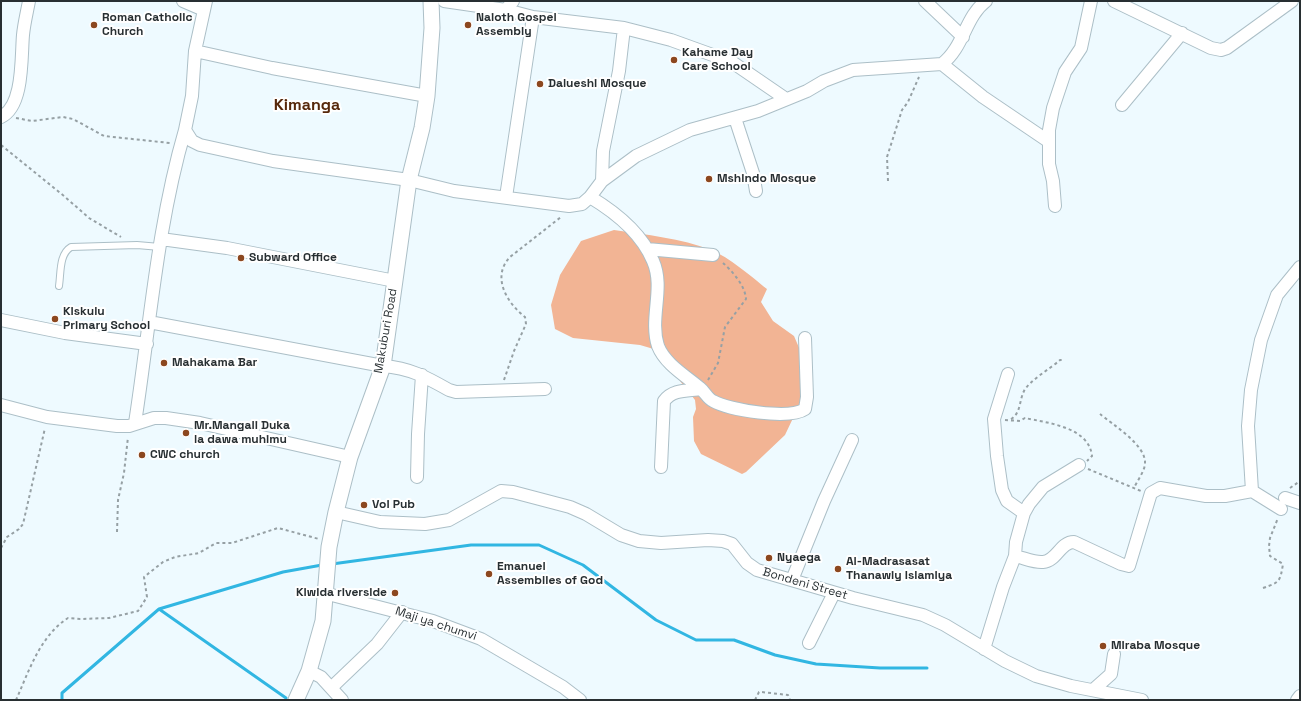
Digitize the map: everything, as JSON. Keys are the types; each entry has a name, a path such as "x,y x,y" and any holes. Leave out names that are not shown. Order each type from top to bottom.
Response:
{"street":[{"path":"3,116 10,111 18,93 23,33 29,1"},
{"path":"132,424 147,344 153,286 160,243 192,96 195,51 205,5 182,1"},
{"name":"Makuburi Road","path":"296,700 309,671 323,621 329,544 350,457 383,366 409,180 427,96 432,28 431,1"},
{"path":"444,1 510,6 533,17 624,28 671,40 726,59 742,67 786,99"},
{"path":"925,1 963,37"},
{"path":"185,130 192,141 200,145 273,161 409,180 454,191 569,206 582,204 590,197 602,181 621,166 649,149 690,130 758,111 807,91 824,81 853,70 942,64 953,53 963,37 971,19 981,5 986,1"},
{"path":"1055,206 1053,181 1049,164 1048,141 1053,108 1065,72 1080,48 1091,1"},
{"path":"1114,1 1211,48 1221,50 1227,48 1292,1"},
{"path":"506,197 533,17"},
{"path":"602,181 603,151 619,71 624,28"},
{"path":"1122,105 1182,33"},
{"path":"195,51 272,68 427,96"},
{"path":"942,64 983,97 1048,141"},
{"path":"735,118 753,173 756,192"},
{"path":"590,197 607,207 647,249 656,271 657,283 655,323 658,346 667,360 701,389 712,401 728,407 769,413 800,412 805,409 807,397 805,338"},
{"path":"160,243 226,248 395,281"},
{"path":"647,249 713,255"},
{"path":"1252,491 1248,426 1251,390 1261,340 1277,296 1300,267"},
{"path":"1,320 72,334 147,344"},
{"path":"149,322 383,366 408,369 449,390 456,392 499,392 545,389"},
{"path":"1008,374 994,419 1002,490 1007,501 1024,513"},
{"path":"417,478 422,375"},
{"path":"661,467 664,401 668,395 676,392 701,389"},
{"path":"1,405 47,417 90,424 132,424 154,418 166,418 200,423 350,457"},
{"path":"792,580 824,501 852,440"},
{"path":"984,649 1003,587 1015,556 1016,542 1024,513 1029,504 1043,487 1079,465"},
{"path":"1015,556 1045,562 1050,560 1066,543 1074,542 1121,564 1129,566 1151,493 1160,488 1206,496 1225,496 1252,491 1281,510"},
{"name":"Bondeni Street","path":"336,512 380,522 425,524 449,520 501,491 513,492 570,507 586,514 621,535 639,541 661,543 708,540 723,541 732,544 751,567 834,593 923,615 945,625 984,649 1036,676 1142,700"},
{"path":"1285,498 1300,502"},
{"name":"Maji ya chumvi","path":"324,593 433,621 481,639 563,687 580,700"},
{"path":"809,643 834,593"},
{"path":"332,687 376,644 402,612"},
{"path":"1093,690 1110,674 1114,654"},
{"path":"309,671 321,677 332,687 342,700"},
{"path":"1297,700 1300,696"}],"lane":[{"path":"59,286 63,255 66,250 71,247 160,243"}],"path":[{"path":"888,181 887,157 890,146 902,110 908,102 923,66"},
{"path":"3,116 32,121 63,117 73,119 104,136 181,144"},
{"path":"1,145 64,196 88,218 137,245"},
{"path":"499,392 514,350 526,324 525,317 514,309 501,283 505,264 510,257 561,217 569,206"},
{"path":"701,389 718,363 726,327 746,299 746,292 737,278 725,264 713,255"},
{"path":"995,428 1003,421 1016,416 1024,391 1029,384 1060,360 1064,360"},
{"path":"1100,414 1140,448 1144,456 1145,464 1134,488"},
{"path":"1,548 7,537 20,528 25,518 47,417"},
{"path":"1011,419 1020,421 1025,418 1056,425 1082,437 1090,446 1092,456 1079,465"},
{"path":"117,532 118,500 132,424"},
{"path":"1079,465 1134,488 1151,493"},
{"path":"1285,498 1288,489 1300,481"},
{"path":"1263,588 1277,583 1280,579 1283,564 1270,556 1268,546 1281,510"},
{"path":"16,700 33,662 49,635 56,627 68,618 80,620 109,618 138,611 147,597 144,577 163,562 178,556 198,553 216,543 232,543 278,528 329,544"},
{"path":"755,700 759,692 761,692 788,696 790,700"}],"shaded area":[{"path":"614,230 663,237 688,243 711,250 725,257 767,289 761,302 773,321 794,336 812,378 785,435 746,472 742,474 701,454 694,441 693,417 696,409 695,400 680,381 673,368 657,350 640,345 573,338 555,329 551,305 560,275 581,241"}],"waterway":[{"path":"332,564 471,545 539,545 583,565 656,620 696,640 734,640 775,655 816,664 880,668 927,668"},
{"path":"62,700 62,693 159,609 283,572 322,565"},
{"path":"159,609 286,698"}],"place":[{"name":"Roman Catholic Church","path":"94,25"},
{"name":"Naioth Gospel Assembly","path":"468,25"},
{"name":"Kahame Day Care School","path":"674,60"},
{"name":"Dalueshi Mosque","path":"540,84"},
{"name":"Mshindo Mosque","path":"709,179"},
{"name":"Subward Office","path":"241,258"},
{"name":"Kiskulu Primary School","path":"55,319"},
{"name":"Mahakama Bar","path":"164,363"},
{"name":"Mr.Mangali Duka la dawa muhimu","path":"186,433"},
{"name":"CWC church","path":"142,455"},
{"name":"Voi Pub","path":"364,505"},
{"name":"Nyaega","path":"769,558"},
{"name":"Al-Madrasasat Thanawiy Islamiya","path":"838,569"},
{"name":"Emanuel Assemblies of God","path":"489,574"},
{"name":"Kiwida riverside","path":"395,593"},
{"name":"Miraba Mosque","path":"1103,646"}],"district":[{"name":"Kimanga","path":"307,106"}]}
